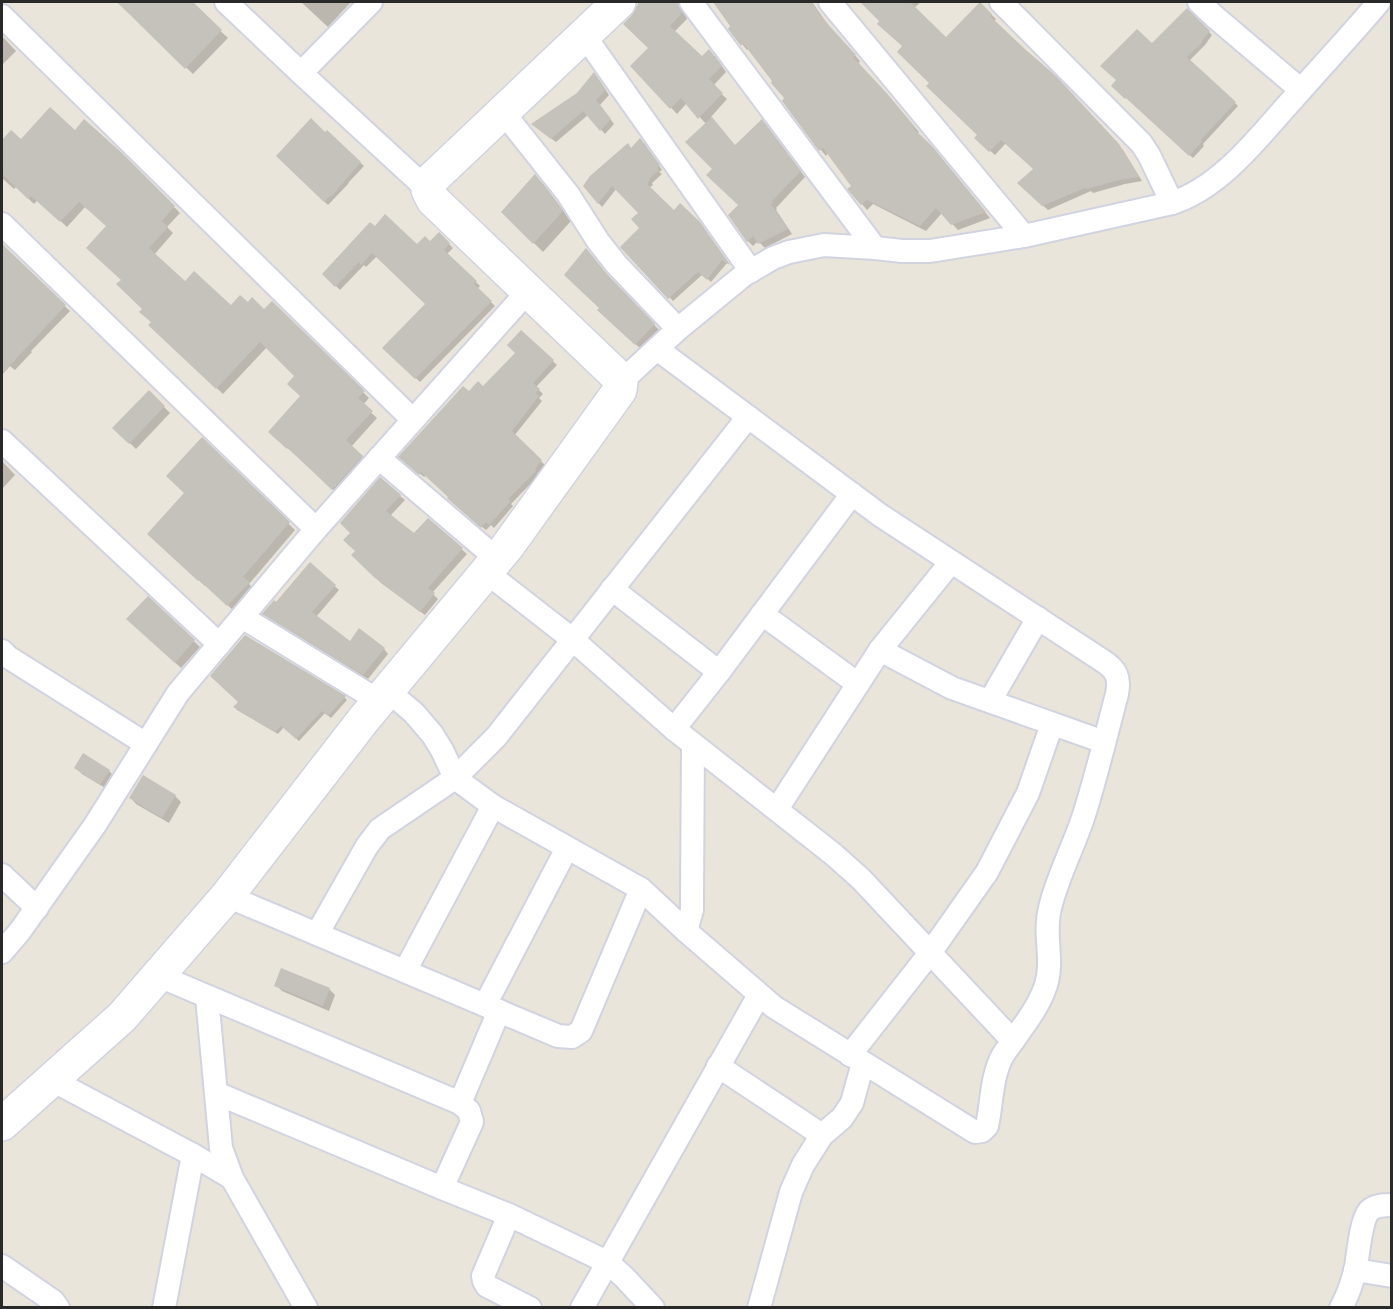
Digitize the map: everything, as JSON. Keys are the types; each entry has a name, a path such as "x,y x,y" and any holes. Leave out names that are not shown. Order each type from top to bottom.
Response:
{"street":[{"path":"226,2 428,190 433,200 621,382"},
{"path":"301,73 371,2"},
{"path":"428,190 431,180 619,2"},
{"path":"691,2 875,248"},
{"path":"830,2 1024,236"},
{"path":"1000,2 1141,143 1149,154 1172,203"},
{"path":"1198,2 1301,90"},
{"path":"2,1124 122,1017 159,976 226,896 383,696 492,565 620,390 621,382 678,329 751,271 772,258 789,252 824,245 930,251 1024,236 1186,199 1236,162 1379,2"},
{"path":"2,16 413,420"},
{"path":"584,35 751,271"},
{"path":"503,112 568,194 598,241 616,264 678,329"},
{"path":"2,224 316,529"},
{"path":"2,952 37,908 95,825 178,693 316,529 528,291"},
{"path":"242,617 414,713 432,734 455,778 493,806 641,890 774,1007 975,1132 982,1131 987,1126 994,1080 1002,1057 1034,1012 1046,984 1050,962 1047,939 1048,913 1083,817 1117,694 1119,685 1116,672 1103,661 880,515 657,349"},
{"path":"317,934 367,846 380,829 455,778 496,737 748,417"},
{"path":"2,441 219,644"},
{"path":"379,458 572,639 674,729 777,809 861,879 1013,1041"},
{"path":"674,729 852,494"},
{"path":"777,809 880,650 951,562"},
{"path":"612,589 718,672"},
{"path":"762,614 858,684"},
{"path":"990,701 1038,618"},
{"path":"880,650 952,688 1104,742"},
{"path":"2,651 146,744"},
{"path":"759,1308 792,1192 803,1165 822,1135 842,1118 852,1103 856,1059 987,872 1028,793 1052,723"},
{"path":"686,931 692,910 693,744"},
{"path":"405,971 493,806"},
{"path":"460,1103 492,1008 567,848"},
{"path":"2,876 37,908"},
{"path":"226,896 558,1036 572,1037 581,1031 641,890"},
{"path":"159,976 460,1103 469,1111 472,1122 442,1188"},
{"path":"582,1308 759,995"},
{"path":"207,997 221,1148 232,1178 306,1308"},
{"path":"718,1066 822,1135"},
{"path":"52,1080 232,1178"},
{"path":"216,1093 509,1215 607,1262 653,1308"},
{"path":"164,1308 193,1155"},
{"path":"1341,1308 1355,1270 1363,1225 1369,1211 1381,1204 1392,1205"},
{"path":"509,1215 483,1276 484,1281 487,1286 530,1308"},
{"path":"2,1266 54,1301 58,1308"},
{"path":"1355,1270 1392,1276"}],"building":[{"path":"117,2 193,2 222,30 185,69"},
{"path":"639,2 678,2 682,13 670,26 702,56 709,49 722,66 709,79 723,93 698,119 681,98 670,109 630,66 648,48 623,24 632,15"},
{"path":"713,2 811,2 856,55 853,57 882,88 914,126 913,128 932,146 986,212 951,225 936,208 920,226 867,200 861,205 847,189 851,186 823,148 819,151 782,101 784,98 771,83 772,81 743,43 741,46 728,29 730,26"},
{"path":"860,2 910,2 946,37 980,2 992,14 990,16 1056,76 1119,144 1139,177 1085,188 1042,206 1017,183 1033,169 1001,140 989,152 974,138 977,135 926,86 929,83 897,52 902,46 877,24 879,21"},
{"path":"1187,8 1210,31 1203,42 1187,57 1236,102 1189,156 1111,86 1116,80 1100,66 1137,29 1152,43"},
{"path":"594,72 606,90 596,100 611,119 600,131 583,111 551,139 531,124 577,93"},
{"path":"50,107 75,130 84,119 175,206 162,221 168,227 149,248 185,281 194,271 231,305 240,295 248,302 252,297 264,309 272,301 365,391 358,398 373,411 346,440 363,456 332,490 268,432 300,396 287,384 294,376 260,342 216,389 148,325 151,322 139,312 142,309 116,284 121,280 86,248 106,226 79,202 60,222 31,196 28,199 2,174 2,140 11,130 21,139"},
{"path":"712,117 735,145 762,119 801,171 771,204 788,229 758,244 753,236 747,242 728,215 738,205 706,175 712,169 685,142"},
{"path":"311,118 361,162 324,202 276,156"},
{"path":"640,138 660,165 657,168 659,170 647,184 674,210 680,203 700,222 728,262 727,264 722,260 707,280 698,272 668,299 620,247 639,228 631,219 638,213 612,186 598,204 583,186 590,176 628,143 631,148"},
{"path":"535,174 563,211 533,244 501,212"},
{"path":"385,214 417,244 425,236 430,241 439,232 450,243 444,250 477,281 474,284 492,301 415,379 382,348 425,304 372,253 361,265 359,262 335,287 322,274 370,222 375,226"},
{"path":"2,244 66,305 2,374"},
{"path":"586,248 606,273 655,324 635,345 564,275"},
{"path":"521,330 554,360 533,383 540,389 536,393 539,396 512,431 542,460 535,469 536,471 508,499 511,501 489,525 486,522 481,528 421,472 419,475 398,457 463,386 469,391 478,381 483,386 515,353 507,345"},
{"path":"149,390 165,406 129,444 112,428"},
{"path":"202,437 290,522 243,577 250,582 227,606 147,534 184,493 166,476"},
{"path":"380,477 401,495 386,511 414,533 428,518 463,548 428,588 435,593 420,612 375,578 351,555 355,551 343,540 350,533 340,523"},
{"path":"310,562 336,585 312,612 350,641 359,628 385,648 363,675 262,614 274,600 276,602"},
{"path":"148,596 195,640 175,663 126,619"},
{"path":"245,635 346,696 328,716 322,711 296,739 281,726 275,732 233,707 238,702 210,676"},
{"path":"83,753 110,770 100,785 74,768"},
{"path":"143,775 176,795 162,818 129,798"},
{"path":"281,968 330,988 323,1006 274,986"}]}
